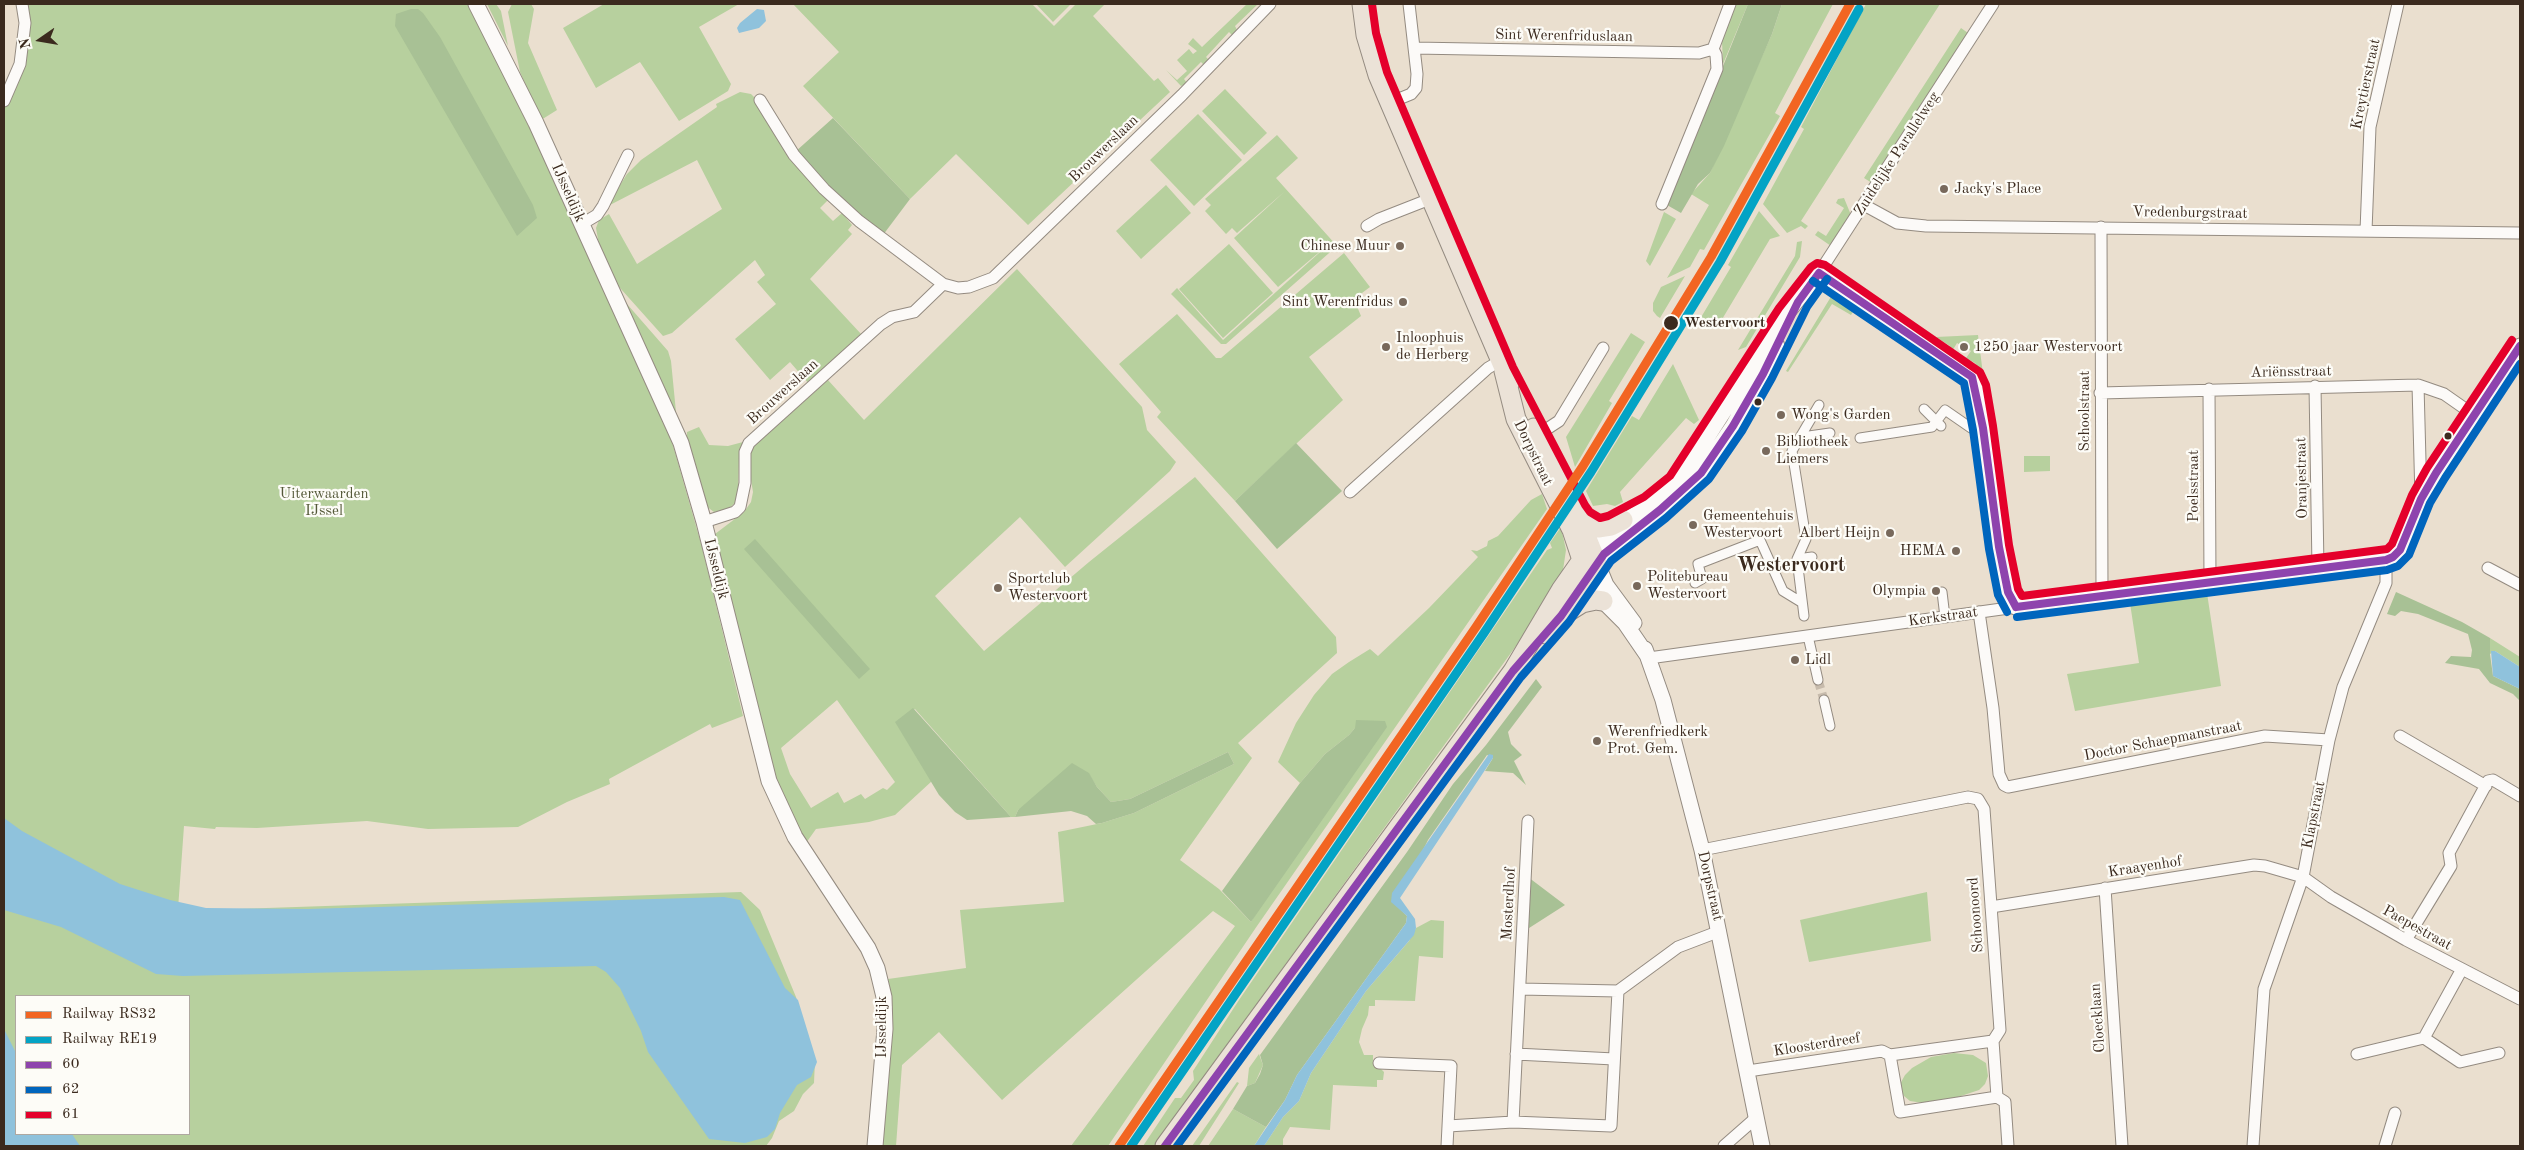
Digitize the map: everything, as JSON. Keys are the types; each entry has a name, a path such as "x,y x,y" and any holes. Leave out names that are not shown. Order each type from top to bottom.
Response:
{"main road":[{"name":"Dorpstraat","path":"1362,4 1368,46 1389,103 1502,366 1516,419 1532,438 1570,512 1590,562"},
{"path":"1570,512 1598,528 1612,526 1623,520"},
{"path":"1561,590 1570,557 1570,512"},
{"path":"1513,671 1561,590 1590,562"},
{"path":"1165,1146 1513,671 1561,616 1590,562"},
{"path":"1561,616 1582,603 1596,600 1603,601"}],"street":[{"path":"4,101 20,64 25,23 22,4"},
{"name":"IJsseldijk","path":"476,4 512,72 681,442 704,522 769,780 795,837 868,948 877,968 884,997 885,1029 875,1146"},
{"name":"Brouwerslaan","path":"760,100 794,155 824,189 860,221 943,284 958,288 969,287 993,278 1182,95 1270,4"},
{"path":"1389,103 1411,94 1416,88 1409,4"},
{"path":"1662,204 1717,69 1716,55 1713,49 1730,4"},
{"name":"Zuidelijke Parallelweg","path":"1590,562 1623,520 1650,505 1668,492 1688,469 1787,314 1820,273 1994,4"},
{"name":"Kreytierstraat","path":"2366,231 2370,127 2398,4"},
{"name":"Sint Werenfriduslaan","path":"1414,48 1699,53 1713,49"},
{"path":"582,224 597,215 617,181 628,155"},
{"path":"1367,226 1386,216 1430,199"},
{"name":"Vredenburgstraat","path":"1864,205 1897,223 1907,225 2520,233"},
{"name":"Schoolstraat","path":"2101,227 2102,596"},
{"path":"1820,273 1966,371 1976,388 1999,547 2008,592 2016,607"},
{"name":"Brouwerslaan","path":"704,522 735,512 740,508 745,483 745,452 749,442 881,324 892,317 914,312 943,284"},
{"name":"Zuidelijke Parallelweg","path":"1590,562 1660,510 1701,473 1733,426 1763,374 1798,302"},
{"path":"2386,560 2400,550 2421,499 2520,346"},
{"path":"1532,438 1556,425 1603,348"},
{"path":"1350,492 1488,368 1502,366"},
{"path":"2418,385 2421,499"},
{"name":"Ariënsstraat","path":"2100,393 2315,386 2418,385 2444,394 2474,416"},
{"name":"Oranjestraat","path":"2315,386 2318,568"},
{"name":"Poelsstraat","path":"2209,389 2210,582"},
{"path":"1804,616 1797,559 1806,539 1792,451 1802,437 1819,404"},
{"path":"1924,409 1939,423"},
{"path":"1860,438 1932,427 1939,423 1945,410 1951,410 1971,428 1983,427"},
{"path":"1802,437 1830,432"},
{"path":"1695,583 1702,578 1698,564 1760,540 1783,591 1801,602"},
{"path":"1797,559 1812,557"},
{"name":"Kerkstraat","path":"1649,658 2016,607 2386,560"},
{"name":"Klapstraat","path":"2254,1146 2264,989 2303,877 2329,740 2343,686 2386,583 2386,560"},
{"name":"Dorpstraat","path":"1590,562 1592,588 1625,623 1649,658"},
{"name":"Dorpstraat","path":"1590,562 1632,618 1649,658 1663,700 1702,850 1720,931 1762,1146"},
{"path":"2488,568 2520,585"},
{"path":"1942,592 1945,617"},
{"name":"Doctor Schaepmanstraat","path":"1979,612 1993,708 1999,774 2004,785 2014,787 2265,736 2329,740"},
{"path":"1808,636 1818,680"},
{"path":"1824,700 1830,726"},
{"path":"2400,736 2486,786"},
{"path":"2406,940 2451,866 2449,853 2488,781 2493,780 2520,796"},
{"name":"Schoonoord","path":"1702,850 1968,797 1978,799 1984,809 2000,1030 1993,1040"},
{"name":"Mosterdhof","path":"1513,1122 1528,821"},
{"name":"Kraayenhof","path":"1991,907 2254,865 2303,877"},
{"name":"Paepestraat","path":"2303,877 2331,897 2406,940 2520,999"},
{"name":"Cloecklaan","path":"2105,888 2122,1146"},
{"path":"1520,989 1618,992 1678,947 1720,931"},
{"path":"2424,1038 2462,969"},
{"path":"1448,1126 1513,1122 1611,1126 1618,992"},
{"path":"2357,1054 2424,1038 2460,1062 2499,1053"},
{"path":"1993,1040 1997,1098"},
{"name":"Kloosterdreef","path":"1748,1071 1882,1051 1890,1055 1993,1040"},
{"path":"1516,1054 1614,1059"},
{"path":"1890,1055 1900,1112 1997,1098 2005,1102 2008,1146"},
{"path":"1379,1063 1451,1066 1447,1146"},
{"path":"2385,1146 2395,1113"},
{"path":"1724,1146 1757,1117"}],"green space":[{"name":"Uiterwaarden IJssel","path":"26,4 470,4 492,44 672,442 702,547 743,716 712,728 710,724 609,779 610,784 567,802 518,827 428,829 367,821 257,828 216,827 215,829 184,826 178,909 207,910 741,892 760,910 796,997 815,1060 814,1083 803,1094 794,1111 779,1121 772,1138 766,1146 67,1146 60,1135 190,1135 190,995 15,995 15,1068 4,1060 4,109 19,76"},
{"path":"487,4 496,4 501,11 508,46"},
{"path":"512,4 531,4 534,9 528,43 557,110 541,120 520,72 508,12"},
{"path":"604,4 739,4 699,27 731,84 728,91 679,121 640,62 596,88 563,28"},
{"path":"793,4 1032,4 1054,26 1076,4 1105,4 1093,16 1154,81 1158,78 1170,92 1028,225 956,154 910,199 803,86 839,52"},
{"path":"1036,4 1071,4 1053,22"},
{"path":"1247,4 1258,4 1235,26 1237,30 1232,35 1229,32 1206,57 1209,60 1204,65 1201,62 1184,79 1187,83 1181,86 1166,70 1177,80 1187,71 1177,60 1189,49 1193,54 1197,51 1188,44 1193,38 1202,47"},
{"path":"1735,4 1748,4 1723,64 1722,41"},
{"path":"1748,4 1782,4 1772,34 1724,146 1710,173 1698,184 1681,213 1667,205"},
{"path":"1782,4 1833,4 1775,113 1780,116 1704,250 1700,249 1690,267 1667,278 1709,205 1691,194 1710,173 1772,34"},
{"path":"1866,4 1940,4 1801,221 1808,226 1805,229 1801,226 1787,233 1763,204 1804,129 1801,127"},
{"path":"411,9 418,9 423,13 440,37 533,205 537,218 517,236 395,26 396,14"},
{"path":"1961,28 1968,33 1872,183 1864,178"},
{"path":"1225,89 1267,133 1244,155 1202,111"},
{"path":"740,92 751,94 759,102 830,198 820,208 833,221 842,213 852,225 848,230 852,234 810,279 862,335 809,384 790,362 770,380 735,339 776,304 757,282 765,275 755,260 672,333 663,336 612,279 601,257 596,228 599,220 609,214 637,264 722,209 697,160 610,205 610,201 627,174 641,160 717,107 716,104"},
{"path":"1198,114 1242,160 1194,206 1150,160"},
{"path":"833,118 910,199 883,235 834,195 795,152"},
{"path":"1277,135 1298,158 1276,178 1337,246 1226,344 1221,344 1171,294 1177,288 1223,340 1330,243 1278,287 1234,238 1284,192 1237,233 1232,228 1226,234 1205,211 1211,205 1205,199"},
{"path":"1166,185 1191,213 1141,259 1116,231"},
{"path":"1844,198 1851,215 1831,246 1815,235 1818,231 1826,236 1844,208 1836,203 1838,199"},
{"path":"1759,211 1780,236 1770,239 1721,321 1713,326 1700,319 1731,267 1728,265"},
{"path":"1664,212 1676,219 1650,266 1646,261"},
{"path":"1802,241 1800,257 1746,347 1738,350 1795,256 1797,242"},
{"path":"1229,244 1273,293 1223,338 1179,289"},
{"path":"1344,253 1370,287 1354,299 1361,316 1309,357 1343,400 1235,501 1157,417 1161,412 1119,364 1177,314 1216,358 1221,358"},
{"path":"1017,269 1142,407 1147,430 1176,462 1170,471 1065,567 1020,517 935,596 984,651 1089,562 1195,477 1336,637 1337,653 1238,743 1252,758 1180,860 1219,889 1251,922 1355,728 1325,754 1300,783 1278,762 1296,723 1314,695 1332,674 1370,649 1378,656 1429,608 1478,557 1471,550 1477,551 1487,546 1488,541 1498,536 1531,500 1542,494 1547,509 1257,926 1108,1146 1071,1146 1235,926 1213,911 1002,1100 939,1032 902,1065 896,1146 881,1146 892,1033 892,1005 888,979 966,968 960,910 1064,902 1058,832 1102,823 1134,813 1234,764 1228,752 1130,799 1111,802 1097,787 1088,773 1018,810 1015,817 1011,817 915,709 896,722 932,781 895,815 869,822 816,829 806,843 768,759 715,534 744,512 751,502 753,492 749,468 751,449 828,380 864,420","holes":["837,700 895,782 887,790 883,788 865,799 861,794 844,803 838,792 811,808 790,774 781,748"]},
{"path":"1685,276 1660,318 1653,311 1653,303 1661,287"},
{"path":"1832,295 1837,295 1860,310 1858,313 1854,310 1851,315 1832,304 1788,372 1786,371"},
{"path":"627,304 668,351 671,361 676,412 673,410 625,305"},
{"path":"1631,333 1645,342 1609,401 1612,403 1575,467 1566,437"},
{"path":"1978,335 1983,374 1975,363 1966,358 1971,351 1957,343 1951,353 1950,346 1936,337"},
{"path":"1673,364 1699,420 1694,424 1686,418 1620,492 1623,502 1615,506 1607,504 1593,506 1586,491 1632,416 1639,420"},
{"path":"699,427 709,445 728,446 743,442 739,458 738,497 735,503 727,510 714,512 706,506 687,439 687,432"},
{"path":"1296,443 1342,491 1277,549 1235,501"},
{"path":"2024,456 2050,456 2050,471 2024,472"},
{"path":"1561,527 1566,550 1562,577 1521,639 1154,1146 1143,1146 1175,1098 1181,1098 1194,1080 1193,1071 1239,1000 1547,550 1552,548 1550,543"},
{"path":"755,539 870,669 859,679 744,549"},
{"path":"2396,592 2462,622 2490,638 2493,676 2520,689 2520,701 2513,694 2490,683 2479,669 2445,663 2451,656 2471,657 2472,650 2468,634 2418,614 2401,611 2395,616 2387,614"},
{"path":"2207,593 2221,686 2075,711 2067,674 2139,663 2130,603"},
{"path":"2490,638 2520,657 2520,667 2495,651 2490,654"},
{"path":"1536,679 1542,687 1508,732 1511,744 1522,755 1514,761 1526,785 1513,773 1485,771 1493,758 1487,755 1428,840 1396,905 1407,916 1406,923 1297,1075 1285,1100 1266,1127 1233,1109 1247,1086 1255,1083 1260,1074 1263,1065 1260,1055 1407,852 1453,784 1486,745"},
{"path":"913,708 1011,817 967,820 955,812 939,795 895,722"},
{"path":"1356,720 1385,721 1387,727 1251,922 1222,891 1300,783 1325,754 1349,735 1355,728"},
{"path":"1228,752 1234,764 1134,813 1102,823 1096,824 1087,816 1071,811 1015,817 1018,810 1072,763 1089,773 1097,787 1111,802 1130,799"},
{"path":"1442,783 1363,897 1179,1146 1377,874"},
{"path":"1528,877 1565,905 1526,930"},
{"path":"1927,892 1931,941 1809,962 1800,920"},
{"path":"1431,920 1444,921 1443,958 1419,956 1415,1001 1375,1000 1375,1006 1369,1006 1368,1015 1362,1029 1359,1042 1364,1055 1373,1055 1373,1061 1384,1072 1383,1080 1377,1080 1377,1087 1333,1085 1330,1130 1290,1127 1283,1139 1283,1146 1264,1146 1283,1117 1299,1101 1311,1073 1366,991 1409,941 1416,928"},
{"path":"1954,1053 1973,1055 1986,1063 1988,1076 1985,1084 1979,1090 1958,1097 1923,1103 1910,1101 1904,1096 1899,1086 1905,1075 1912,1068 1931,1057"},
{"path":"1259,1054 1263,1065 1255,1083 1247,1086 1249,1068"},
{"path":"1237,1082 1239,1083 1199,1146 1192,1146"},
{"path":"1233,1109 1266,1127 1254,1146 1208,1146"}],"water":[{"path":"757,9 764,10 766,21 759,28 739,33 737,28 740,23"},
{"path":"2491,651 2495,651 2520,667 2520,689 2493,676"},
{"path":"1489,754 1493,755 1493,758 1400,898 1415,919 1416,928 1414,935 1366,991 1311,1073 1299,1101 1283,1117 1264,1146 1254,1146 1285,1100 1297,1075 1406,923 1407,916 1391,902 1392,893"},
{"path":"4,818 22,831 120,884 170,900 206,908 308,909 724,897 740,900 785,988 798,1000 817,1062 811,1077 797,1085 780,1113 775,1129 767,1137 745,1143 709,1139 648,1052 641,1031 620,988 606,972 596,966 183,976 156,974 61,927 4,910"},
{"path":"4,1029 15,1051 15,1135 73,1135 80,1146 4,1146"}],"tunnel":[{"path":"1818,680 1824,700"}],"rail line":[{"name":"RS32","path":"1119,1146 1476,627 1583,466 1711,257 1850,4"},
{"name":"RE19","path":"1131,1146 1484,633 1591,472 1720,262 1859,9"}],"transit line":[{"name":"61","path":"1372,4 1376,33 1387,72 1513,367 1585,505 1590,512 1600,518 1608,516 1644,497 1670,476 1779,308 1811,267 1817,263 1825,265 1980,372 1986,385 2009,545 2018,589 2022,596 2387,549 2392,544 2412,495 2427,468 2512,340"},
{"name":"60","path":"1819,273 1972,377 1983,428 1999,547 2008,592 2016,607"},
{"name":"60","path":"1165,1146 1513,671 1561,616 1604,554 1660,510 1701,473 1733,426 1763,374 1798,302 1819,273"},
{"name":"62","path":"1177,1146 1521,677 1569,622 1611,561 1666,518 1709,479 1742,431 1772,378 1807,307 1827,279"},
{"name":"62","path":"1813,281 1964,383 1973,430 1989,549 1998,595 2007,612"},
{"name":"60","path":"2016,607 2386,560 2393,557 2400,550 2421,499 2436,473 2520,346"},
{"name":"62","path":"2017,617 2387,570 2398,566 2409,555 2430,503 2445,478 2520,364"}],"place":[{"name":"Jacky's Place","path":"1944,189"},
{"name":"Chinese Muur","path":"1400,246"},
{"name":"Sint Werenfridus","path":"1403,302"},
{"name":"Westervoort","path":"1671,323"},
{"name":"Inloophuis de Herberg","path":"1386,347"},
{"name":"1250 jaar Westervoort","path":"1964,347"},
{"name":"Wong's Garden","path":"1781,415"},
{"name":"Bibliotheek Liemers","path":"1766,451"},
{"name":"Gemeentehuis Westervoort","path":"1693,525"},
{"name":"Albert Heijn","path":"1890,533"},
{"name":"HEMA","path":"1956,551"},
{"name":"Politebureau Westervoort","path":"1637,586"},
{"name":"Sportclub Westervoort","path":"998,588"},
{"name":"Olympia","path":"1936,591"},
{"name":"Lidl","path":"1795,660"},
{"name":"Werenfriedkerk Prot. Gem.","path":"1597,741"}],"district":[{"name":"Westervoort","path":"1791,566"}]}
